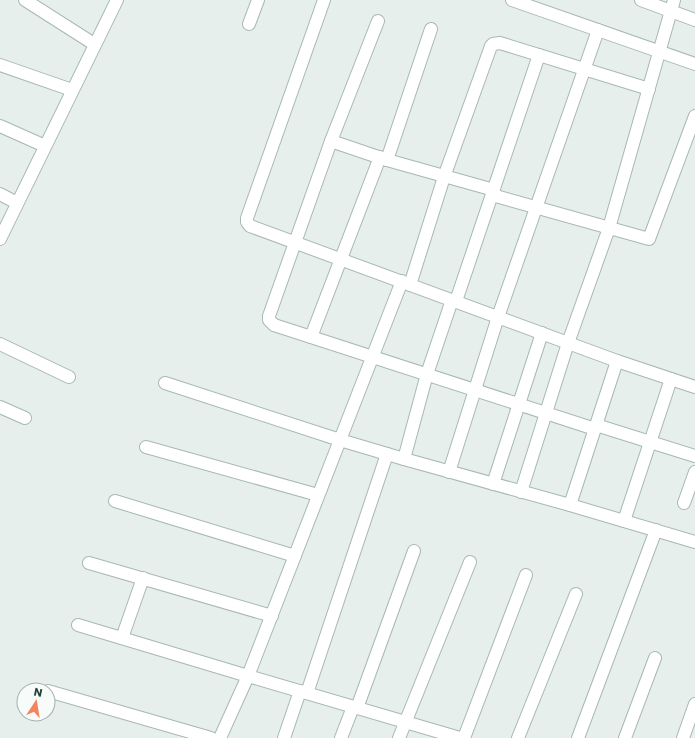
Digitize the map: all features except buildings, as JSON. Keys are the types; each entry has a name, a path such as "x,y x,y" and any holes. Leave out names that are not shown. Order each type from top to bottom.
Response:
{"street":[{"path":"25,0 94,44"},
{"path":"2,231 117,0"},
{"path":"249,24 258,0"},
{"path":"324,0 247,218 247,222 250,226 617,361 695,387"},
{"path":"512,0 695,64"},
{"path":"641,0 673,5 695,20"},
{"path":"522,492 568,343 609,228 673,5"},
{"path":"378,21 331,141 294,242 269,316 269,320 274,325 546,413 695,456"},
{"path":"311,337 383,158 431,29"},
{"path":"449,472 498,317 598,30"},
{"path":"220,738 248,676 272,616 372,356 406,283 491,46 493,44 500,43 649,89"},
{"path":"404,460 427,374 493,193 539,55"},
{"path":"0,65 72,90"},
{"path":"331,141 536,207 647,239 651,238 695,116"},
{"path":"0,126 44,146"},
{"path":"0,194 17,203"},
{"path":"493,484 542,333"},
{"path":"0,344 69,377"},
{"path":"570,505 617,361"},
{"path":"624,521 671,378"},
{"path":"165,383 404,460 570,505 695,542"},
{"path":"0,407 25,418"},
{"path":"146,447 318,495"},
{"path":"284,738 303,692 387,454"},
{"path":"684,503 695,472"},
{"path":"115,501 295,556"},
{"path":"578,738 656,530"},
{"path":"341,738 355,707 414,551"},
{"path":"399,738 470,562"},
{"path":"89,563 272,616"},
{"path":"78,625 460,738 526,575"},
{"path":"122,638 143,578"},
{"path":"518,738 576,594"},
{"path":"625,738 655,658"},
{"path":"56,694 177,733 210,738"},
{"path":"683,738 695,704"}]}
